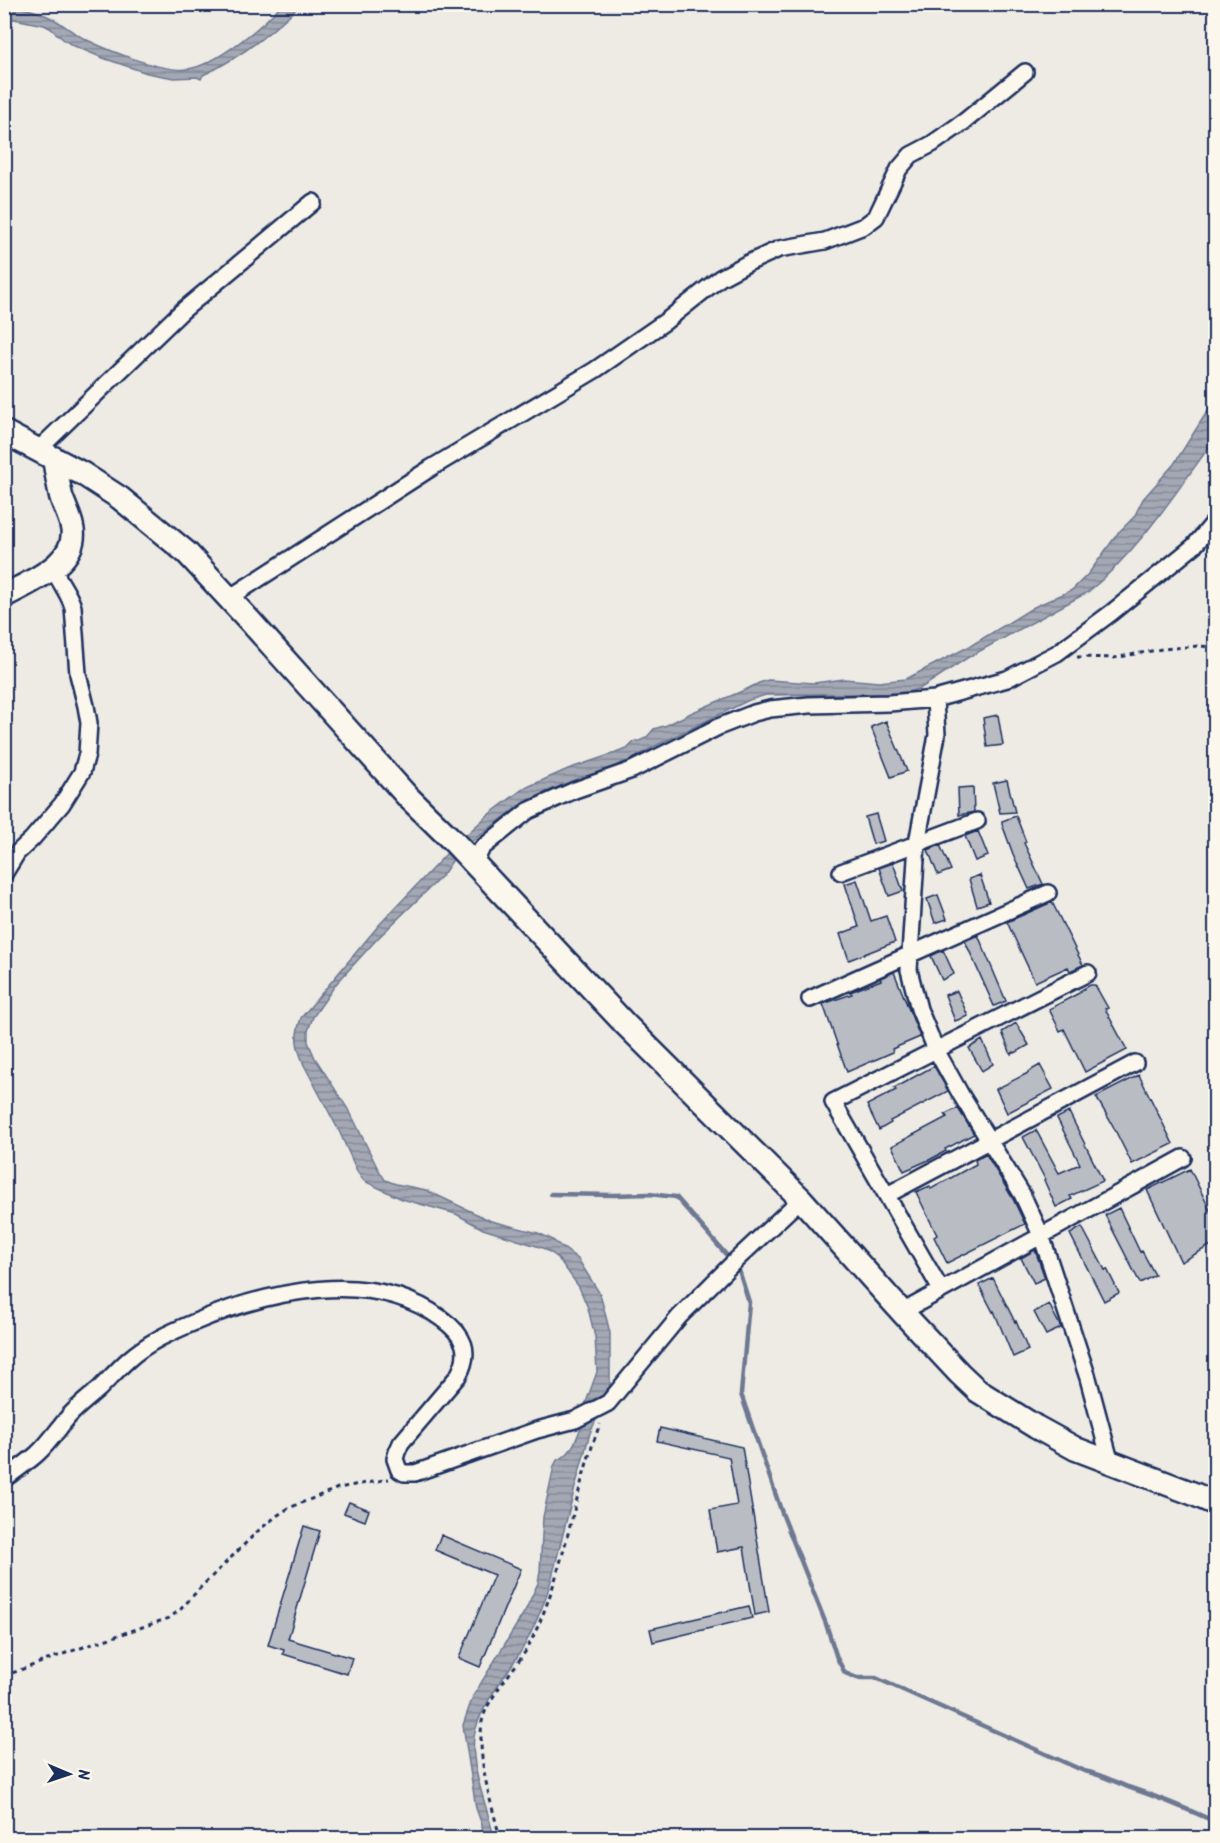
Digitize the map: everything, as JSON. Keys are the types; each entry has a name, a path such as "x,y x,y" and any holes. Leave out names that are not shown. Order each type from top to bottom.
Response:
{"street":[{"path":"229,598 431,468 595,370 666,321 720,278 779,249 825,241 864,226 876,217 899,169 911,155 965,122 1025,72"},
{"path":"46,454 181,312 313,202"},
{"path":"4,432 120,498 172,539 229,598 389,777 626,1025 801,1199 959,1373 993,1402 1076,1449 1215,1504"},
{"path":"4,596 53,568 68,554 72,541 73,529 46,454"},
{"path":"465,854 482,848 528,811 575,790 632,770 718,727 754,713 809,705 889,703 935,699 1007,678 1057,654 1166,570 1194,546 1215,520"},
{"path":"4,874 17,853 33,839 62,804 82,772 87,754 89,723 78,674 73,607 71,599 53,568"},
{"path":"935,699 936,735 917,843 909,970 919,1009 936,1050 960,1095 1022,1194 1041,1236 1088,1378 1111,1464"},
{"path":"841,872 977,821"},
{"path":"810,999 1047,893"},
{"path":"941,1290 833,1102 1088,973"},
{"path":"887,1195 1135,1063"},
{"path":"902,1312 1183,1158"},
{"path":"4,1479 38,1454 70,1415 128,1360 155,1340 211,1314 250,1301 291,1292 322,1289 363,1290 391,1294 419,1304 443,1319 462,1339 466,1351 464,1366 401,1443 397,1452 395,1459 397,1465 404,1473 422,1471 525,1433 575,1420 608,1403 680,1317 801,1199"}],"path":[{"path":"1057,654 1084,658 1114,658 1172,648 1215,647"},
{"path":"500,1839 485,1780 481,1740 483,1720 490,1702 528,1647 548,1604 557,1579 588,1459 608,1403"},
{"path":"4,1677 57,1656 169,1618 180,1610 259,1530 278,1515 338,1488 396,1478 404,1473"}],"shaded area":[{"path":"5,5 40,13 97,45 123,55 165,68 188,69 225,53 263,23 281,5 300,5 254,44 203,75 201,79 197,77 174,78 147,73 103,58 72,45 44,25 5,19"},
{"path":"1215,399 1215,437 1209,447 1138,542 1088,592 967,658 921,688 886,694 766,695 749,700 653,747 632,760 553,789 522,804 471,842 465,836 488,815 523,789 568,769 627,749 635,741 646,738 654,729 759,683 768,680 814,683 844,679 879,682 906,679 972,645 1034,607 1072,590 1089,573 1118,533 1134,517 1143,499 1174,464"},
{"path":"448,852 454,858 442,876 377,939 336,984 313,1017 308,1031 308,1042 315,1058 351,1114 385,1180 426,1190 491,1221 538,1233 551,1239 578,1259 600,1294 610,1333 610,1390 599,1403 585,1405 597,1372 595,1337 588,1308 579,1287 561,1262 543,1248 483,1229 456,1214 402,1199 364,1181 299,1052 297,1031 301,1018 379,925"},
{"path":"596,1420 590,1433 543,1606 526,1643 492,1695 476,1726 473,1749 475,1762 494,1838 483,1838 463,1725 473,1696 525,1611 538,1583 543,1517 554,1466 557,1460 571,1450 583,1423"}],"building":[{"path":"998,715 1003,745 987,747 983,718"},
{"path":"886,721 907,771 891,777 871,727"},
{"path":"1007,780 1015,812 1000,813 993,783"},
{"path":"973,787 974,812 959,815 958,788"},
{"path":"876,814 884,841 873,844 865,817"},
{"path":"1016,816 1026,842 1024,843 1043,884 1029,889 1002,824 1002,821"},
{"path":"978,831 988,856 975,861 965,836"},
{"path":"940,845 951,870 938,875 928,850"},
{"path":"893,863 903,891 889,896 879,868"},
{"path":"980,875 989,902 977,906 969,879"},
{"path":"857,880 871,921 886,916 895,942 849,960 840,934 859,927 845,884"},
{"path":"938,895 947,919 935,923 927,899"},
{"path":"1052,902 1083,965 1070,971 1068,967 1035,982 1007,922"},
{"path":"978,935 1006,1001 994,1006 965,941"},
{"path":"943,950 954,974 942,980 931,956"},
{"path":"894,972 920,1037 892,1049 893,1052 847,1072 823,1004 852,994 850,992 881,980 880,978"},
{"path":"1090,985 1095,985 1127,1050 1085,1072 1064,1029 1060,1031 1049,1009"},
{"path":"957,991 968,1016 955,1021 945,995"},
{"path":"1016,1023 1029,1045 1011,1054 1002,1032"},
{"path":"982,1040 993,1064 982,1071 969,1048"},
{"path":"1040,1065 1053,1089 1007,1113 996,1089"},
{"path":"934,1066 948,1091 890,1121 891,1123 879,1130 867,1105"},
{"path":"1139,1075 1173,1144 1132,1164 1096,1097"},
{"path":"958,1108 974,1134 931,1159 904,1171 892,1146 947,1117 945,1114"},
{"path":"1069,1112 1103,1181 1070,1196 1072,1199 1056,1207 1045,1179 1023,1137 1036,1130 1059,1173 1080,1164 1057,1118"},
{"path":"986,1154 1025,1224 947,1263 934,1237 937,1235 916,1192 930,1186 931,1189 976,1164 975,1160"},
{"path":"1190,1169 1211,1212 1215,1210 1215,1243 1181,1262 1147,1190"},
{"path":"1119,1208 1140,1252 1142,1251 1155,1275 1140,1283 1105,1215"},
{"path":"1082,1227 1119,1293 1104,1301 1070,1234"},
{"path":"1035,1250 1045,1278 1034,1283 1021,1258"},
{"path":"993,1278 1016,1321 1028,1350 1013,1357 994,1311 979,1285"},
{"path":"1049,1304 1061,1328 1046,1335 1034,1312"},
{"path":"660,1428 742,1447 769,1612 755,1615 744,1547 717,1552 710,1510 737,1505 729,1457 657,1441"},
{"path":"349,1502 369,1510 365,1521 344,1513"},
{"path":"304,1526 320,1531 288,1639 352,1658 347,1674 283,1654 284,1650 268,1645"},
{"path":"441,1535 521,1569 480,1667 459,1658 494,1575 435,1550"},
{"path":"749,1606 752,1618 653,1642 650,1629"}],"waterway":[{"path":"551,1194 649,1194 676,1197 729,1258"},
{"path":"738,1267 749,1302 741,1394 782,1513 837,1658 845,1673 857,1678 876,1678 1084,1771 1216,1822"}]}
